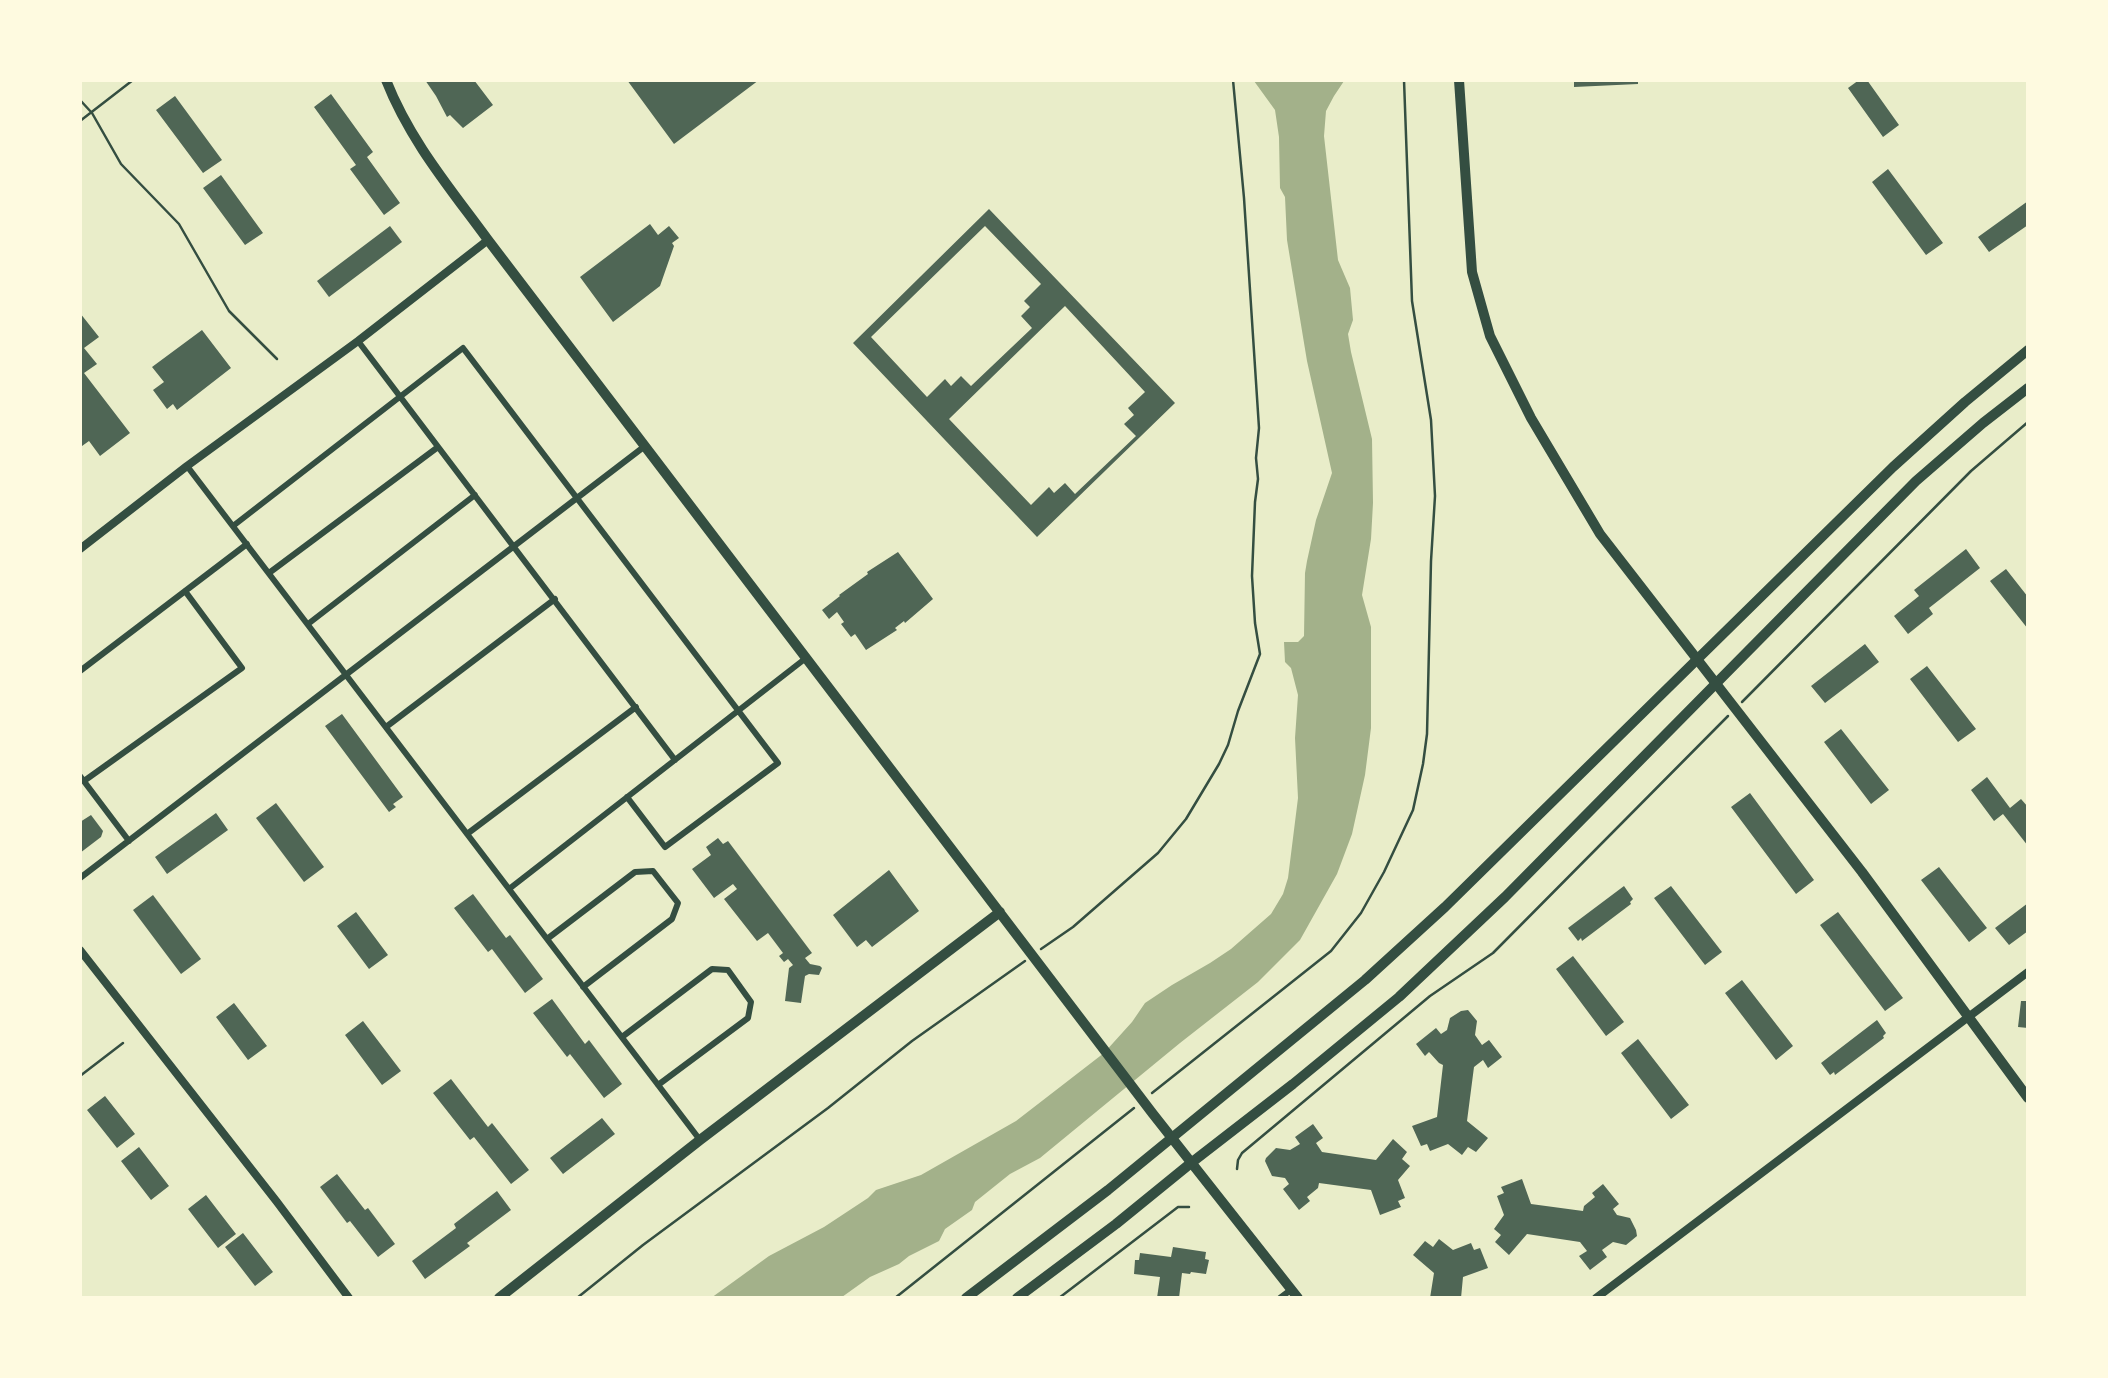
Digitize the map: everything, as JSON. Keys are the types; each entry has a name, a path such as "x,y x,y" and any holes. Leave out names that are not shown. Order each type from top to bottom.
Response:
{"main road":[{"path":"386,80 413,136 488,240 1191,1163 1295,1293"},
{"path":"1459,80 1472,272 1490,336 1531,418 1600,534 1861,872 2028,1098"},
{"path":"966,1297 1108,1190 1365,980 1445,907 1893,467 2028,350"},
{"path":"1017,1297 1116,1224 1399,997 1505,897 1916,481 2028,388"},
{"path":"499,1297 1000,912"}],"street":[{"path":"80,549 488,240"},
{"path":"358,341 675,760"},
{"path":"233,526 463,348 778,763 665,848 627,797"},
{"path":"80,878 645,446"},
{"path":"269,573 438,447"},
{"path":"187,466 700,1140"},
{"path":"307,624 475,495"},
{"path":"80,671 247,544"},
{"path":"129,841 82,778 242,668 185,591"},
{"path":"386,727 555,599"},
{"path":"509,889 806,658"},
{"path":"467,834 636,707"},
{"path":"547,939 635,872 653,871 678,903 672,919 583,986"},
{"path":"80,950 349,1297"},
{"path":"622,1037 712,969 727,970 736,981 751,1002 748,1018 658,1085"},
{"path":"1596,1297 2028,972"},
{"path":"1280,1297 1295,1293"}],"path":[{"path":"80,121 134,80"},
{"path":"1040,950 1073,927 1158,853 1186,819 1228,745 1260,654 1252,576 1259,428 1244,198 1233,80"},
{"path":"1148,1104 1331,951 1347,933 1374,891 1413,810 1427,734 1435,496 1431,421 1412,301 1404,80"},
{"path":"80,100 92,113 121,164 179,224 229,311 277,359"},
{"path":"1237,1170 1242,1153 1430,996 1493,953 1971,471 2028,422"},
{"path":"577,1297 828,1108 912,1041 1030,957"},
{"path":"80,1076 123,1043"},
{"path":"895,1297 1135,1107"},
{"path":"1059,1297 1178,1207 1189,1207"}],"shaded area":[{"path":"1254,81 1344,81 1326,111 1324,136 1338,260 1350,288 1353,320 1348,334 1372,439 1373,503 1371,539 1362,595 1371,627 1371,728 1365,775 1352,834 1337,874 1300,940 1258,982 1040,1158 1010,1174 975,1202 972,1210 945,1229 939,1241 870,1277 842,1297 711,1298 769,1256 824,1227 876,1190 921,1175 1016,1121 1104,1053 1145,1003 1231,949 1271,914 1283,894 1288,878 1298,798 1295,738 1298,695 1291,668 1285,662 1284,642 1298,642 1304,636 1307,561 1316,520 1332,473 1307,361 1287,240 1285,197 1280,188 1279,137 1275,110"}],"building":[{"path":"425,80 474,80 493,105 463,128 450,115 447,117"},
{"path":"627,80 759,80 674,144"},
{"path":"1574,80 1638,80 1638,84 1574,87"},
{"path":"1859,80 1867,80 1899,125 1883,137 1848,88"},
{"path":"331,94 373,152 367,157 400,203 384,215 350,169 356,165 314,107"},
{"path":"175,96 222,160 203,173 156,110"},
{"path":"1888,169 1943,243 1926,255 1872,182"},
{"path":"221,175 263,233 245,245 203,188"},
{"path":"2028,201 2028,225 1989,252 1978,237"},
{"path":"989,209 1175,403 1037,537 853,343","holes":["985,226 1041,284 1024,301 1030,307 1021,316 1032,328 971,386 961,376 951,386 945,379 927,397 871,337","1065,306 1145,392 1128,408 1134,415 1124,424 1136,436 1075,494 1065,483 1054,493 1049,487 1031,505 949,419"]},
{"path":"650,224 658,235 669,226 679,238 672,243 674,246 660,286 613,322 580,277"},
{"path":"390,226 402,242 329,297 317,281"},
{"path":"80,313 99,337 84,348 97,364 84,373 130,433 100,456 89,441 82,446 80,444"},
{"path":"202,330 231,368 177,410 173,404 167,409 153,390 164,382 152,367"},
{"path":"1966,549 1980,568 1929,608 1933,614 1908,634 1894,616 1919,596 1914,590"},
{"path":"898,552 933,599 895,628 897,630 866,650 855,634 851,637 841,624 844,622 837,612 829,619 822,610 868,574 867,572"},
{"path":"2006,569 2028,597 2028,629 1990,581"},
{"path":"1865,644 1879,662 1825,703 1811,686"},
{"path":"1927,666 1976,729 1958,742 1910,679"},
{"path":"342,714 403,797 393,804 396,807 389,812 325,726"},
{"path":"1841,729 1889,790 1871,804 1824,742"},
{"path":"1987,777 2010,808 2021,799 2028,807 2028,846 2003,814 1994,821 1971,790"},
{"path":"1750,793 1814,880 1796,894 1731,807"},
{"path":"276,803 324,867 304,882 256,818"},
{"path":"216,813 228,830 167,874 155,857"},
{"path":"91,815 103,831 101,837 80,853 80,822"},
{"path":"718,838 723,844 728,841 812,953 805,958 810,964 822,968 819,975 805,976 801,1003 785,1001 789,968 793,965 788,959 784,962 779,956 783,953 768,933 757,941 724,899 737,889 733,884 714,898 692,869 711,855 706,847"},
{"path":"1939,867 1987,928 1969,942 1921,880"},
{"path":"889,870 919,911 872,947 866,940 857,947 833,915"},
{"path":"1624,886 1633,899 1631,904 1582,941 1581,938 1578,941 1568,928"},
{"path":"1671,886 1722,952 1705,965 1654,898"},
{"path":"473,894 506,938 510,935 543,979 525,993 492,949 488,952 454,908"},
{"path":"153,895 201,959 181,974 133,910"},
{"path":"2028,903 2028,931 2009,945 1995,928"},
{"path":"356,912 388,955 369,969 337,926"},
{"path":"1838,912 1903,998 1885,1011 1820,925"},
{"path":"1573,956 1624,1022 1606,1036 1556,969"},
{"path":"1742,980 1793,1046 1776,1060 1725,993"},
{"path":"552,999 585,1044 589,1040 622,1084 604,1098 570,1054 567,1057 533,1013"},
{"path":"2021,1001 2028,1001 2028,1028 2018,1027"},
{"path":"234,1003 267,1046 248,1060 216,1017"},
{"path":"1468,1010 1477,1021 1475,1035 1482,1045 1489,1040 1502,1057 1488,1068 1483,1060 1474,1067 1467,1121 1488,1138 1476,1152 1468,1147 1462,1155 1448,1144 1430,1151 1427,1144 1421,1146 1412,1126 1437,1117 1443,1065 1429,1052 1425,1056 1416,1044 1436,1028 1441,1034 1447,1030 1450,1018"},
{"path":"1877,1020 1886,1033 1884,1038 1835,1075 1834,1072 1830,1075 1821,1063"},
{"path":"363,1021 401,1071 382,1085 345,1035"},
{"path":"1638,1039 1689,1105 1671,1119 1621,1053"},
{"path":"451,1079 488,1127 492,1123 529,1170 511,1184 474,1137 470,1140 433,1093"},
{"path":"105,1096 135,1134 117,1148 87,1110"},
{"path":"602,1118 615,1134 563,1174 550,1158"},
{"path":"1313,1124 1323,1138 1316,1143 1322,1152 1376,1160 1393,1139 1407,1152 1402,1159 1410,1166 1398,1180 1405,1198 1398,1201 1401,1207 1380,1215 1371,1190 1319,1183 1318,1188 1307,1197 1310,1201 1299,1210 1283,1189 1289,1184 1285,1178 1272,1176 1265,1161 1276,1148 1290,1150 1300,1144 1295,1137"},
{"path":"139,1147 169,1186 151,1200 121,1161"},
{"path":"337,1174 365,1210 368,1208 395,1244 378,1257 350,1221 347,1223 320,1187"},
{"path":"1522,1179 1531,1204 1583,1211 1584,1206 1595,1197 1592,1193 1603,1184 1619,1204 1613,1209 1617,1215 1630,1218 1637,1236 1626,1245 1613,1242 1602,1250 1607,1257 1590,1270 1579,1256 1587,1251 1580,1242 1527,1234 1509,1255 1495,1242 1501,1235 1494,1229 1504,1215 1497,1196 1504,1193 1501,1187"},
{"path":"497,1191 511,1210 467,1243 470,1246 425,1279 412,1261 456,1228 454,1224"},
{"path":"206,1195 236,1234 218,1248 188,1209"},
{"path":"243,1233 273,1272 255,1286 225,1247"},
{"path":"1439,1239 1453,1250 1471,1243 1474,1250 1480,1248 1488,1268 1463,1277 1461,1298 1430,1298 1434,1273 1413,1255 1425,1241 1433,1247"},
{"path":"1173,1247 1206,1252 1205,1259 1209,1260 1206,1274 1182,1273 1179,1298 1157,1298 1160,1277 1134,1274 1135,1260 1139,1260 1140,1253 1171,1257"}]}
